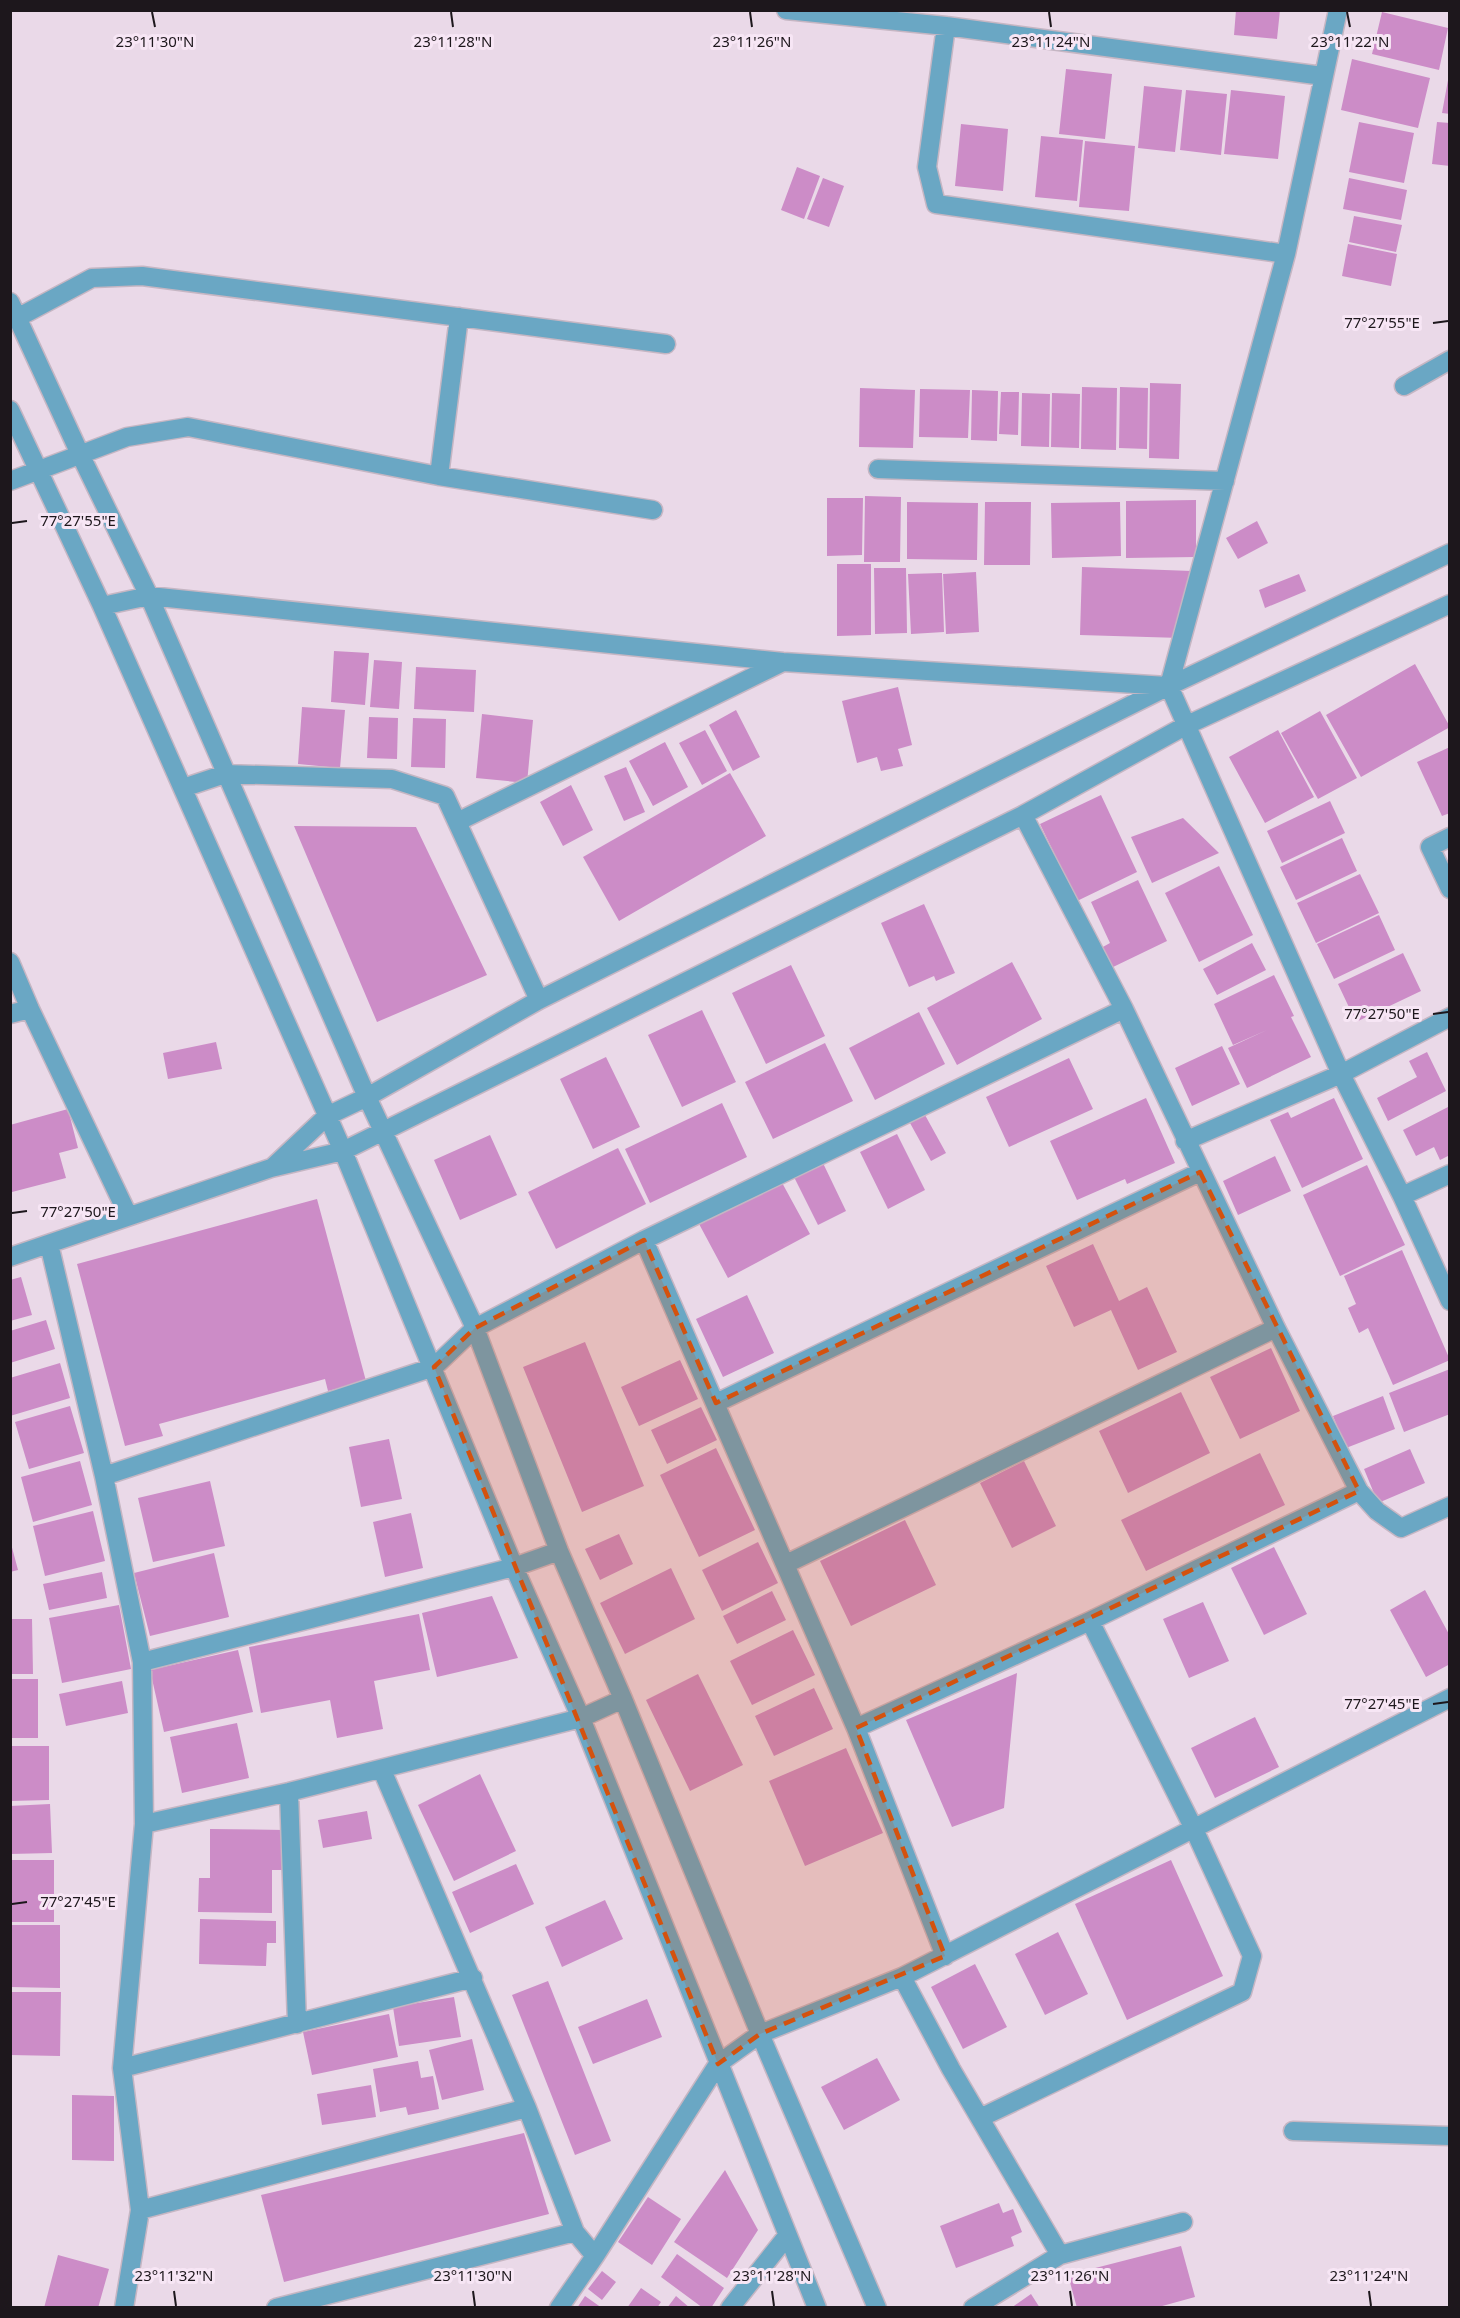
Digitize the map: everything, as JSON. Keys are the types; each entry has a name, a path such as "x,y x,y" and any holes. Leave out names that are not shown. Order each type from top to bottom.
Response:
{"street":[{"path":"786,10 946,26 1323,76"},
{"path":"1338,10 1286,254 1169,686 1341,1074 1402,1196 1449,1301"},
{"path":"946,26 927,166 936,204 1286,254"},
{"path":"666,344 142,276 92,278 14,310 149,596 367,1097 476,1328 560,1551 760,2034 877,2307"},
{"path":"439,476 459,317"},
{"path":"1404,386 1449,360"},
{"path":"10,410 102,606 343,1151 434,1367 514,1567 581,1719 817,2307"},
{"path":"10,482 127,437 188,427 439,476 653,510"},
{"path":"878,469 1225,481"},
{"path":"271,1168 327,1116 367,1097 538,1000 1169,686 1449,553"},
{"path":"102,606 149,596 783,662 1169,686"},
{"path":"10,1257 271,1168 343,1151 1023,815 1185,726 1449,604"},
{"path":"457,822 783,662"},
{"path":"183,788 225,774 392,779 445,796 538,1000"},
{"path":"1023,815 1124,1009 1276,1328 1359,1491 1377,1511 1401,1528 1449,1506"},
{"path":"1449,837 1430,847 1449,889"},
{"path":"10,962 128,1215"},
{"path":"10,1014 30,1008"},
{"path":"104,1476 434,1367 476,1328 644,1240 1124,1009"},
{"path":"1185,1141 1341,1074 1449,1017"},
{"path":"716,1403 1200,1172"},
{"path":"1402,1196 1449,1174"},
{"path":"644,1240 856,1728 945,1956"},
{"path":"49,1245 104,1476 142,1662 144,1824 122,2068 140,2210 124,2307"},
{"path":"786,1564 1276,1328"},
{"path":"856,1728 1090,1621 1359,1491"},
{"path":"142,1662 514,1567 560,1551"},
{"path":"980,2118 1242,1992 1252,1956 1193,1827 1090,1621"},
{"path":"559,2307 595,2256 718,2064 760,2034 902,1977 1449,1698"},
{"path":"144,1824 382,1770 581,1719 623,1699"},
{"path":"382,1770 473,1978 527,2108 574,2232 595,2256"},
{"path":"289,1792 297,2024"},
{"path":"902,1977 980,2118 1060,2255"},
{"path":"122,2068 473,1978"},
{"path":"140,2210 527,2108"},
{"path":"1293,2131 1449,2136"},
{"path":"973,2307 1060,2255 1183,2222"},
{"path":"276,2307 574,2232"},
{"path":"730,2307 787,2236"}],"highlighted area":[{"path":"1200,1172 1359,1491 856,1728 945,1956 760,2034 718,2064 434,1367 475,1328 644,1240 716,1403"}],"building":[{"path":"1236,10 1280,10 1277,39 1234,35"},
{"path":"1382,12 1448,28 1439,70 1372,54"},
{"path":"1352,59 1430,78 1418,128 1341,110"},
{"path":"1066,69 1112,74 1105,139 1059,134"},
{"path":"1448,80 1450,80 1450,114 1442,113"},
{"path":"1144,86 1182,90 1175,152 1138,148"},
{"path":"1186,90 1227,94 1221,155 1180,150"},
{"path":"1231,90 1285,96 1278,159 1224,154"},
{"path":"1359,122 1414,133 1404,183 1349,172"},
{"path":"1437,122 1450,123 1450,166 1432,164"},
{"path":"961,124 1008,129 1003,191 955,186"},
{"path":"1041,136 1083,140 1077,201 1035,197"},
{"path":"1085,141 1135,146 1129,211 1079,207"},
{"path":"797,167 820,176 804,219 781,210"},
{"path":"823,178 844,186 829,227 807,219"},
{"path":"1349,178 1407,190 1401,220 1343,209"},
{"path":"1354,216 1402,225 1396,252 1349,242"},
{"path":"1348,244 1397,254 1391,286 1342,276"},
{"path":"1150,383 1181,384 1179,459 1149,458"},
{"path":"1082,387 1117,388 1116,450 1081,449"},
{"path":"1120,387 1148,388 1147,449 1119,448"},
{"path":"860,388 915,390 913,448 859,447"},
{"path":"920,389 970,390 968,438 919,437"},
{"path":"972,390 998,391 997,441 971,440"},
{"path":"1001,392 1019,392 1018,435 999,434"},
{"path":"1022,393 1050,394 1049,447 1021,446"},
{"path":"1052,393 1080,394 1079,448 1051,447"},
{"path":"865,496 901,497 900,562 864,562"},
{"path":"827,498 863,498 862,555 827,556"},
{"path":"1196,500 1196,557 1126,558 1126,501"},
{"path":"907,502 978,503 977,560 907,559"},
{"path":"985,502 1031,502 1030,565 984,565"},
{"path":"1120,502 1121,556 1052,558 1051,503"},
{"path":"1257,521 1268,543 1238,559 1226,538"},
{"path":"837,564 871,564 871,635 837,636"},
{"path":"1082,567 1192,571 1181,638 1080,635"},
{"path":"874,568 906,568 907,633 875,634"},
{"path":"976,572 979,632 946,634 943,574"},
{"path":"942,573 944,632 911,634 908,574"},
{"path":"1299,574 1306,591 1265,608 1259,590"},
{"path":"334,651 369,653 365,705 331,702"},
{"path":"374,660 402,662 399,709 370,707"},
{"path":"1415,664 1450,727 1361,777 1326,715"},
{"path":"416,667 476,670 474,712 414,709"},
{"path":"898,687 912,745 898,749 903,766 881,771 877,757 857,763 842,701"},
{"path":"302,707 345,710 340,768 298,764"},
{"path":"736,710 760,757 733,771 709,725"},
{"path":"1320,711 1357,778 1318,799 1281,733"},
{"path":"482,714 533,720 527,783 476,778"},
{"path":"369,717 398,718 397,759 367,758"},
{"path":"413,718 446,719 445,768 411,767"},
{"path":"705,730 727,771 702,785 679,743"},
{"path":"1278,730 1314,797 1265,823 1229,757"},
{"path":"665,742 688,787 653,806 629,761"},
{"path":"1450,747 1450,813 1442,816 1417,762"},
{"path":"626,767 645,812 624,821 604,776"},
{"path":"730,773 766,836 619,921 583,857"},
{"path":"571,785 593,830 563,846 540,802"},
{"path":"1101,795 1137,872 1077,901 1040,824"},
{"path":"1330,801 1345,833 1282,863 1267,831"},
{"path":"1183,818 1219,853 1152,883 1131,837"},
{"path":"294,826 416,827 487,975 377,1022"},
{"path":"1342,838 1357,871 1296,900 1280,867"},
{"path":"1219,866 1253,935 1199,962 1165,893"},
{"path":"1360,874 1379,913 1316,943 1297,903"},
{"path":"1138,880 1167,941 1111,968 1101,948 1110,943 1091,902"},
{"path":"924,904 955,973 936,981 934,976 909,987 881,923"},
{"path":"1379,915 1395,950 1334,979 1317,944"},
{"path":"1252,943 1266,970 1217,995 1203,969"},
{"path":"1403,953 1421,991 1356,1022 1338,984"},
{"path":"1012,962 1042,1019 957,1065 927,1008"},
{"path":"791,965 825,1036 766,1064 732,993"},
{"path":"1274,975 1311,1057 1247,1088 1228,1048 1267,1030 1233,1045 1214,1004"},
{"path":"702,1010 736,1082 682,1107 648,1035"},
{"path":"919,1012 945,1064 875,1100 849,1048"},
{"path":"216,1042 222,1069 168,1079 163,1053"},
{"path":"825,1043 853,1101 773,1139 745,1082"},
{"path":"1222,1046 1240,1084 1192,1106 1175,1068"},
{"path":"1427,1052 1446,1091 1388,1121 1377,1098 1417,1077 1409,1061"},
{"path":"606,1057 640,1127 593,1149 560,1079"},
{"path":"1069,1058 1093,1109 1009,1147 986,1097"},
{"path":"1146,1098 1175,1163 1127,1184 1125,1179 1077,1200 1050,1141"},
{"path":"1334,1098 1363,1159 1302,1188 1270,1120 1288,1112 1291,1118"},
{"path":"722,1103 747,1157 650,1203 625,1149"},
{"path":"1450,1106 1450,1155 1440,1160 1434,1147 1416,1156 1403,1130"},
{"path":"68,1109 78,1148 59,1153 66,1178 12,1192 10,1125"},
{"path":"925,1115 946,1153 931,1161 910,1123"},
{"path":"897,1134 925,1190 888,1209 860,1152"},
{"path":"490,1135 517,1195 460,1220 434,1160"},
{"path":"618,1148 646,1204 556,1249 528,1192"},
{"path":"1275,1156 1291,1191 1238,1215 1223,1181"},
{"path":"822,1161 846,1211 818,1225 793,1175"},
{"path":"1367,1165 1405,1245 1340,1276 1303,1195"},
{"path":"780,1179 810,1234 728,1278 698,1222"},
{"path":"317,1199 366,1381 328,1391 325,1379 159,1424 163,1436 125,1446 77,1264"},
{"path":"1093,1244 1119,1301 1147,1287 1177,1352 1138,1370 1111,1310 1074,1327 1046,1266"},
{"path":"1402,1250 1450,1360 1393,1385 1368,1328 1359,1333 1348,1308 1356,1304 1344,1276"},
{"path":"21,1277 32,1315 10,1321 10,1280"},
{"path":"747,1295 774,1353 723,1377 696,1319"},
{"path":"46,1320 55,1349 10,1363 10,1331"},
{"path":"585,1342 644,1486 582,1512 523,1367"},
{"path":"1271,1348 1300,1411 1240,1439 1210,1377"},
{"path":"680,1360 698,1399 639,1426 621,1387"},
{"path":"60,1363 70,1398 10,1416 10,1378"},
{"path":"1450,1369 1450,1414 1404,1432 1389,1393"},
{"path":"1181,1392 1210,1453 1128,1493 1099,1431"},
{"path":"1383,1396 1395,1429 1346,1448 1333,1416"},
{"path":"70,1406 84,1453 29,1469 15,1422"},
{"path":"701,1407 717,1440 667,1464 651,1430"},
{"path":"389,1439 402,1499 361,1507 349,1447"},
{"path":"716,1448 755,1530 699,1557 660,1475"},
{"path":"1410,1449 1425,1483 1378,1503 1364,1469"},
{"path":"1260,1453 1285,1505 1146,1571 1121,1520"},
{"path":"80,1461 92,1505 33,1522 21,1477"},
{"path":"1024,1461 1056,1526 1012,1548 980,1483"},
{"path":"210,1481 225,1546 153,1562 138,1498"},
{"path":"93,1511 105,1561 45,1576 33,1526"},
{"path":"411,1513 423,1568 385,1577 373,1522"},
{"path":"905,1520 936,1585 851,1626 820,1561"},
{"path":"619,1534 633,1564 600,1580 585,1549"},
{"path":"10,1540 18,1570 10,1572"},
{"path":"758,1542 778,1583 722,1611 702,1570"},
{"path":"1274,1547 1307,1614 1264,1635 1231,1568"},
{"path":"214,1553 229,1617 150,1636 134,1573"},
{"path":"671,1568 695,1619 625,1654 600,1603"},
{"path":"102,1572 107,1598 49,1610 43,1584"},
{"path":"1425,1590 1450,1636 1450,1664 1426,1677 1390,1610"},
{"path":"772,1591 786,1620 737,1644 723,1616"},
{"path":"492,1596 518,1658 437,1677 422,1613"},
{"path":"1203,1602 1229,1661 1189,1678 1163,1619"},
{"path":"119,1605 131,1669 62,1683 49,1618"},
{"path":"419,1614 430,1670 374,1681 383,1729 337,1738 330,1700 261,1713 249,1647"},
{"path":"10,1619 32,1619 33,1674 10,1674"},
{"path":"793,1630 815,1675 752,1705 730,1661"},
{"path":"238,1650 253,1712 164,1732 150,1670"},
{"path":"1017,1673 1004,1808 952,1827 906,1720"},
{"path":"698,1674 743,1765 690,1791 646,1700"},
{"path":"10,1679 38,1679 38,1738 10,1738"},
{"path":"122,1681 128,1713 66,1726 59,1694"},
{"path":"814,1688 833,1729 774,1756 755,1716"},
{"path":"1255,1717 1279,1767 1215,1798 1191,1748"},
{"path":"237,1723 249,1778 182,1793 170,1737"},
{"path":"10,1746 49,1746 49,1800 10,1801"},
{"path":"846,1748 883,1833 805,1866 769,1781"},
{"path":"480,1774 516,1851 454,1881 418,1805"},
{"path":"50,1804 52,1853 10,1854 10,1806"},
{"path":"367,1811 372,1839 323,1848 318,1820"},
{"path":"210,1829 285,1830 284,1870 272,1870 272,1913 198,1912 199,1878 210,1878"},
{"path":"10,1860 54,1860 54,1922 10,1922"},
{"path":"1171,1860 1223,1976 1127,2020 1075,1904"},
{"path":"516,1864 534,1904 470,1933 452,1892"},
{"path":"605,1900 623,1939 562,1967 545,1927"},
{"path":"200,1919 276,1921 276,1943 267,1943 266,1966 199,1964"},
{"path":"10,1925 60,1925 60,1988 10,1987"},
{"path":"1058,1932 1088,1994 1045,2015 1015,1954"},
{"path":"975,1964 1007,2027 963,2049 931,1987"},
{"path":"548,1981 611,2141 575,2155 512,1995"},
{"path":"10,1992 61,1992 60,2056 10,2055"},
{"path":"454,1997 461,2037 399,2046 393,2007"},
{"path":"647,1999 662,2037 593,2064 578,2027"},
{"path":"389,2014 398,2057 312,2075 303,2032"},
{"path":"472,2039 484,2090 442,2100 429,2050"},
{"path":"877,2058 900,2100 844,2130 821,2087"},
{"path":"418,2061 421,2078 433,2076 439,2109 408,2115 406,2107 380,2112 373,2069"},
{"path":"371,2085 376,2117 322,2125 317,2094"},
{"path":"72,2095 114,2096 114,2161 72,2160"},
{"path":"524,2133 549,2214 284,2282 261,2195"},
{"path":"725,2170 758,2230 727,2278 674,2242"},
{"path":"648,2197 681,2219 652,2265 618,2242"},
{"path":"999,2203 1003,2213 1013,2209 1022,2232 1011,2237 1014,2246 956,2268 940,2226"},
{"path":"1181,2246 1195,2297 1155,2308 1077,2308 1068,2275"},
{"path":"677,2254 724,2288 711,2308 703,2308 661,2277"},
{"path":"58,2255 109,2269 98,2308 44,2308"},
{"path":"602,2271 616,2282 602,2300 588,2289"},
{"path":"641,2288 661,2302 657,2308 627,2308"},
{"path":"1031,2294 1040,2308 1011,2308"},
{"path":"585,2296 602,2308 577,2308"},
{"path":"676,2296 690,2308 667,2308"}]}
